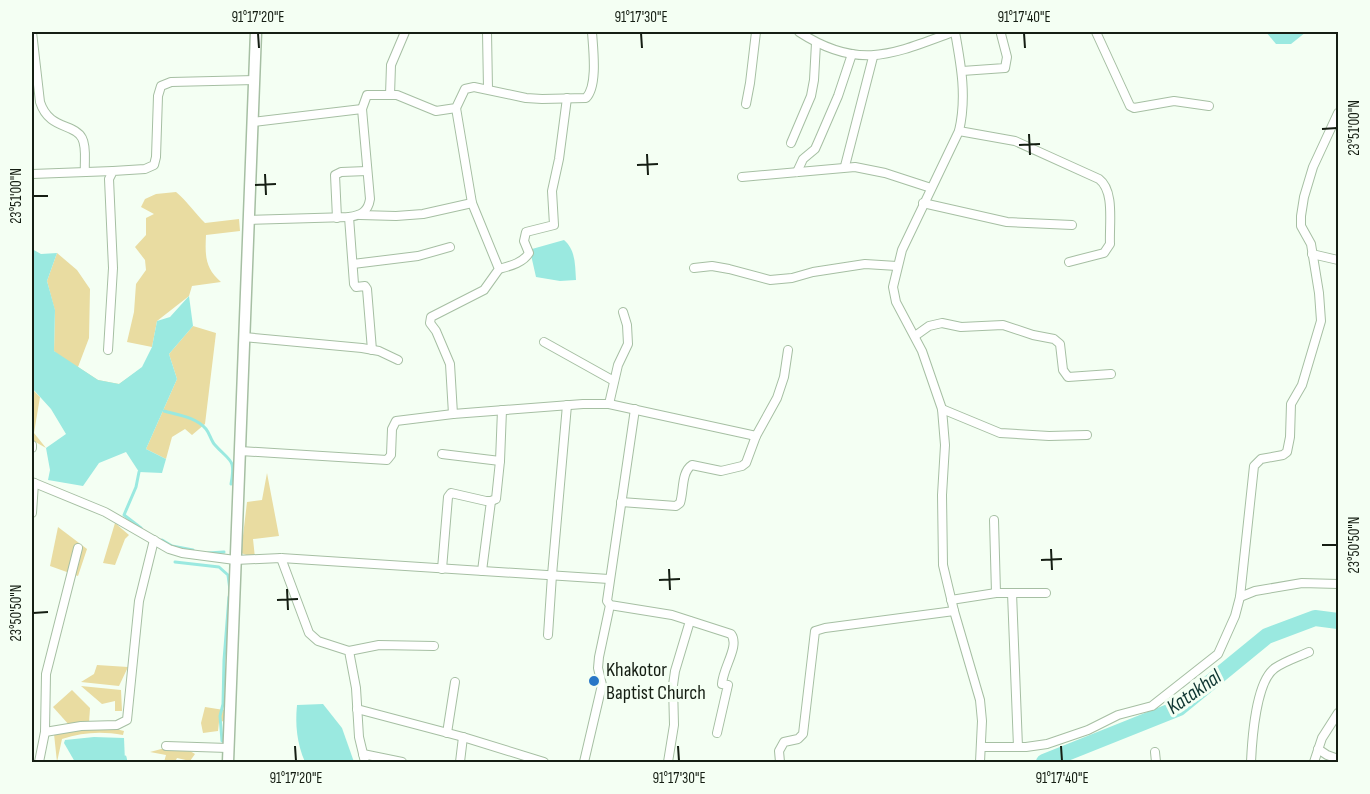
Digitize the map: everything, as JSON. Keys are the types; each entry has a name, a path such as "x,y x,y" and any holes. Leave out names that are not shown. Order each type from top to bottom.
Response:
{"street":[{"path":"32,32 43,112 55,123 77,133 82,139 85,172"},
{"path":"228,762 256,32"},
{"path":"390,95 391,65 405,32"},
{"path":"487,32 488,89"},
{"path":"499,269 472,203 456,108 465,89 474,87 526,98 586,98 590,95 593,83 592,32"},
{"path":"746,104 756,32"},
{"path":"799,32 816,43 852,54 873,57 897,52 954,32 962,71 962,117 959,130 923,203 897,266 894,295 926,362 942,409 945,445 943,565 980,700 982,721 981,760 971,762"},
{"path":"1096,32 1130,106 1134,108 1174,101 1209,106"},
{"path":"962,71 1005,68 1007,57 1001,34"},
{"path":"790,143 811,96 816,43"},
{"path":"796,172 803,159 814,149 819,140 838,96 852,54"},
{"path":"845,166 873,57"},
{"path":"32,174 145,170 154,165 156,157 158,96 161,86 171,82 255,81"},
{"path":"360,216 369,207 370,199 362,109 367,95 390,95 412,100 436,111 456,108"},
{"path":"453,414 450,364 436,331 430,323 431,317 484,290 499,269 515,264 527,256 529,253 524,241 526,232 554,225 552,191 559,159 567,98"},
{"path":"253,122 362,109"},
{"path":"982,747 1047,744 1088,730 1118,715 1152,706 1218,654 1235,616 1240,597 1254,466 1261,459 1283,455 1287,452 1292,404 1302,385 1321,321 1311,244 1301,226 1301,207 1313,167 1338,113"},
{"path":"959,130 1015,141 1106,184 1110,244 1104,253 1070,262"},
{"path":"742,177 845,166 868,168 931,188"},
{"path":"108,350 113,268 109,179 113,171"},
{"path":"337,218 335,174 368,171"},
{"path":"249,220 423,214 472,203"},
{"path":"923,203 1007,222 1072,225"},
{"path":"349,217 354,284 356,287 365,286 367,289 372,350"},
{"path":"353,264 418,256 450,247"},
{"path":"1312,254 1338,260"},
{"path":"694,268 712,266 770,280 865,264 897,266"},
{"path":"609,404 618,365 628,344 629,336 623,312"},
{"path":"915,336 929,326 942,323 962,327 1002,325 1057,341 1060,344 1063,370 1068,377 1111,374"},
{"path":"244,337 372,350 398,360"},
{"path":"544,342 614,381"},
{"path":"621,502 676,506 680,503 688,467 692,465 722,471 742,466 777,398 784,377 788,350"},
{"path":"240,451 387,460 391,455 392,429 396,421 567,405 609,404 756,436"},
{"path":"548,635 567,405"},
{"path":"635,409 606,601 610,605 672,615 731,634 735,639 735,645 723,672 722,684 728,685 717,733"},
{"path":"942,409 1000,433 1049,436 1087,435"},
{"path":"482,571 491,501 497,494 502,410"},
{"path":"442,453 500,461"},
{"path":"32,513 33,483 105,512 169,549 182,553 235,560 281,558 609,579"},
{"path":"442,568 448,497 451,493 491,501"},
{"path":"994,520 996,593"},
{"path":"45,732 81,726 117,725 126,720 139,601 154,540"},
{"path":"39,762 45,732 46,674 78,548"},
{"path":"281,558 309,633 318,640 349,651 379,645 434,646"},
{"path":"1240,597 1255,591 1302,584 1338,584"},
{"path":"1012,592 1018,747"},
{"path":"951,600 996,593 1046,593"},
{"path":"584,762 602,685 598,668 599,657 610,605"},
{"path":"780,762 779,751 784,742 798,739 803,734 815,632 825,628 954,611"},
{"path":"668,762 674,725 675,671 690,621"},
{"path":"349,651 356,688 359,737 364,758 402,762"},
{"path":"1251,762 1252,738 1263,684 1274,668 1309,652"},
{"path":"447,733 455,682"},
{"path":"357,709 544,762"},
{"path":"1314,762 1322,738 1338,713"},
{"path":"460,762 463,738"},
{"path":"166,746 228,748"},
{"path":"1318,749 1338,759"},
{"path":"1155,752 1156,762"}],"shaded area":[{"path":"176,192 205,223 239,219 240,231 206,235 207,261 212,272 221,282 192,286 189,296 157,321 152,347 127,342 134,312 136,284 146,270 145,260 135,247 146,235 146,218 154,214 141,207 145,199 156,194"},
{"path":"57,253 77,270 90,289 89,338 78,367 98,380 119,384 142,368 106,399 54,351 55,311 47,281"},
{"path":"193,326 216,333 205,424 192,435 185,429 172,437 166,459 146,449 177,379 169,354"},
{"path":"32,389 40,397 34,433 46,448 32,440"},
{"path":"267,473 279,536 253,539 255,558 241,553 247,502 262,500"},
{"path":"115,523 129,535 125,539 115,565 103,563"},
{"path":"58,527 87,549 78,576 50,566"},
{"path":"97,665 128,667 119,686 81,682 94,674"},
{"path":"81,686 121,690 122,711 115,711 115,701 102,704"},
{"path":"72,690 90,708 89,723 70,726 53,707"},
{"path":"205,707 224,710 224,721 219,722 218,731 203,733 201,723"},
{"path":"108,727 124,731 123,735 92,733 62,739 57,762 54,734 69,730"},
{"path":"165,748 185,748 195,754 190,761 177,758 175,762 164,762 166,755 150,752"}],"water":[{"path":"1266,32 1306,32 1291,44 1276,44"},
{"path":"564,240 573,253 576,280 560,281 536,277 531,255 532,249"},
{"path":"32,249 41,254 57,253 47,281 55,310 54,351 98,380 119,384 142,367 152,347 157,321 170,317 189,296 193,326 169,354 177,379 146,449 166,459 162,473 139,472 126,452 99,463 83,486 48,480 50,470 46,448 66,434 51,409 32,388 32,369 34,370 32,358"},
{"path":"323,704 342,728 354,762 305,762 297,734 297,705"},
{"path":"94,737 124,738 125,762 75,762 64,743 65,740"}],"waterway":[{"path":"164,411 192,419 206,429 214,443 231,461 233,469 231,484"},
{"path":"139,472 136,487 124,515 141,528"},
{"path":"162,540 172,546 193,550"},
{"path":"208,553 224,552"},
{"path":"175,562 219,567 228,575 230,590"},
{"path":"222,741 220,716 223,704 229,597"},
{"name":"Katakhal","path":"1044,762 1179,708 1267,636 1315,618 1338,621"},
{"path":"125,757 126,762"}],"place":[{"name":"Khakotor Baptist Church","path":"594,681"}]}
